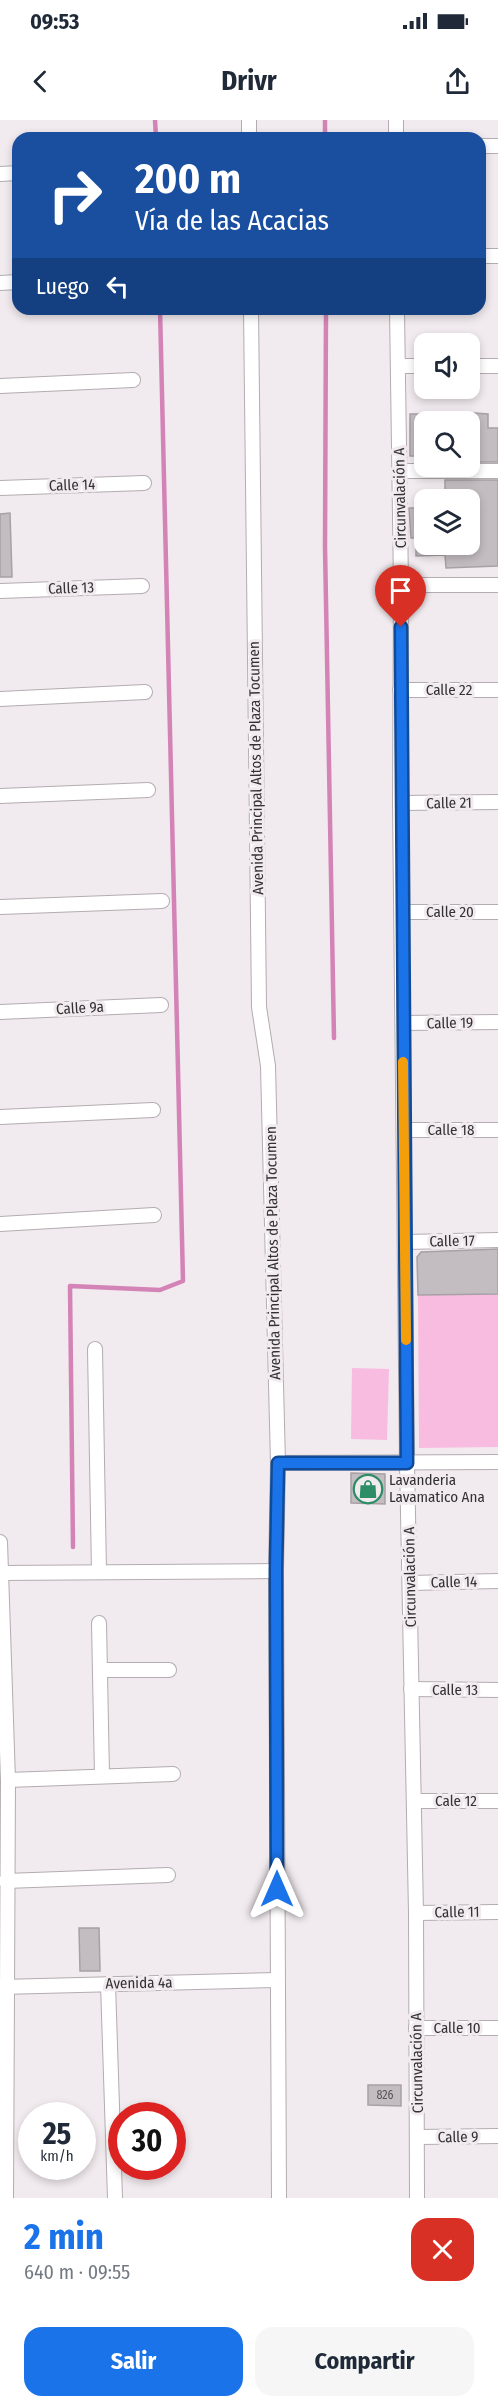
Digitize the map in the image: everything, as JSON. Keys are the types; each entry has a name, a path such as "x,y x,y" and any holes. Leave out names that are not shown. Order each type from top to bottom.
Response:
{"street":[{"name":"Avenida Principal Altos de Plaza Tocumen","path":"251,315 259,1007 268,1066 278,1463 276,1571 279,2198"},
{"name":"Circunvalación A","path":"397,315 401,585 400,803 407,1463 416,1913 417,2198"},
{"path":"398,366 414,366"},
{"path":"480,366 498,366"},
{"path":"0,386 133,380"},
{"path":"399,471 498,471"},
{"name":"Calle 14","path":"0,488 144,483"},
{"path":"401,585 498,585"},
{"name":"Calle 13","path":"0,591 142,586"},
{"name":"Calle 22","path":"400,690 498,690"},
{"path":"0,699 145,692"},
{"path":"0,796 148,790"},
{"name":"Calle 21","path":"400,803 498,802"},
{"path":"0,907 162,901"},
{"name":"Calle 20","path":"402,912 498,912"},
{"name":"Calle 9a","path":"0,1012 161,1005"},
{"name":"Calle 19","path":"403,1023 498,1022"},
{"path":"0,1117 153,1110"},
{"name":"Calle 18","path":"404,1130 498,1130"},
{"path":"0,1224 154,1215"},
{"name":"Calle 17","path":"405,1242 498,1240"},
{"path":"95,1349 99,1572"},
{"path":"278,1463 498,1462"},
{"path":"0,1542 8,1780 4,1987 6,2198"},
{"path":"1,1574 276,1571"},
{"name":"Calle 14","path":"410,1583 498,1581"},
{"path":"99,1623 102,1775"},
{"path":"100,1670 169,1670"},
{"name":"Calle 13","path":"411,1689 498,1690"},
{"path":"8,1780 173,1774"},
{"name":"Cale 12","path":"414,1801 498,1801"},
{"path":"6,1881 168,1875"},
{"name":"Calle 11","path":"416,1913 498,1912"},
{"name":"Avenida 4a","path":"4,1987 277,1980"},
{"path":"108,1984 114,2198"},
{"name":"Calle 10","path":"416,2028 498,2028"},
{"name":"Calle 9","path":"418,2137 498,2136"}],"shaded area":[{"path":"498,1294 498,1447 419,1448 418,1295"},
{"path":"352,1368 389,1369 387,1440 351,1439"}],"building":[{"path":"480,413 488,414 488,428 498,428 498,462 480,462"},
{"path":"410,414 414,414 414,456 410,456"},
{"path":"445,480 498,480 498,566 446,568 445,555 480,555 480,489 445,489"},
{"path":"409,508 414,508 414,538 411,538"},
{"path":"10,513 12,577 0,577 0,514"},
{"path":"498,1249 498,1294 418,1295 417,1257 421,1252"},
{"name":"Lavanderia Lavamatico Ana","path":"351,1473 385,1474 385,1504 351,1503"},
{"path":"79,1928 99,1928 100,1971 80,1971"},
{"path":"368,2085 401,2085 401,2106 368,2105"}],"waterway":[{"path":"155,120 156,132"},
{"path":"325,120 325,132"},
{"path":"73,1547 70,1286 160,1290 183,1281 160,315"},
{"path":"326,315 325,547 334,1038"}],"slow traffic":[{"path":"403,1062 406,1340"}],"place":[{"name":"Lavanderia Lavamatico Ana","path":"368,1489"}],"route":[{"path":"277,1889 278,1463 407,1463 400,803 401,627"}]}
